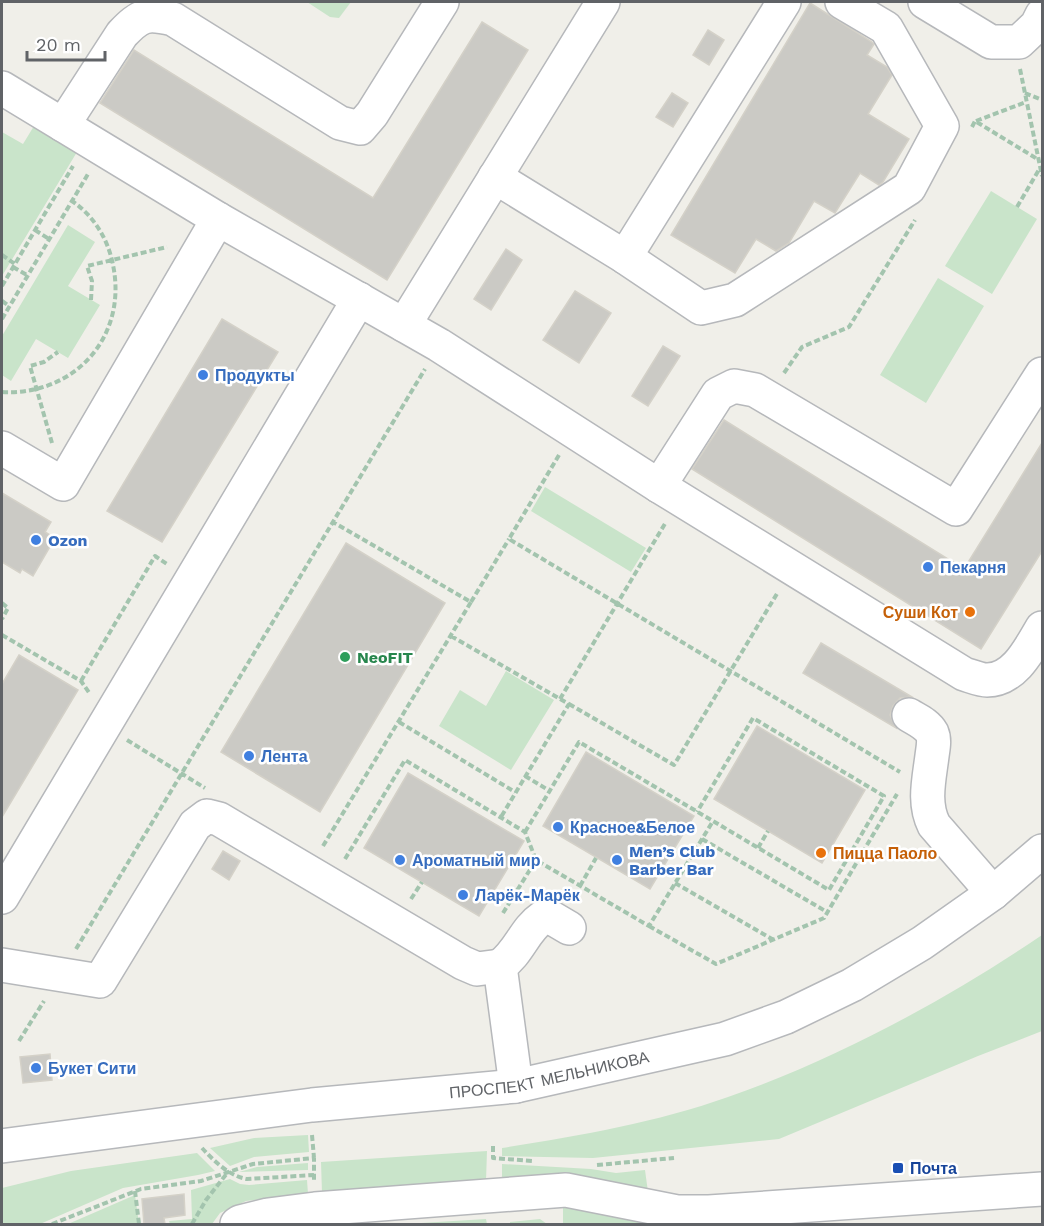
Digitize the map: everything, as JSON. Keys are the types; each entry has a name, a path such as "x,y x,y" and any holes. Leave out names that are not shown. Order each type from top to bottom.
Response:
{"street":[{"path":"85,139 122,34 150,8 173,19 340,123 360,128 372,114 442,2"},
{"path":"404,326 603,2"},
{"path":"625,257 784,2"},
{"path":"495,177 625,257 701,308 735,300 909,188 942,126 886,28 842,2"},
{"path":"925,2 991,42 1019,42 1037,25 1042,15"},
{"path":"2,88 85,139 213,228 359,298 439,345 670,493 964,674 987,680 1007,675 1023,659 1042,628"},
{"path":"2,448 63,484 213,228"},
{"path":"2,897 359,298"},
{"path":"670,493 718,394 734,386 755,390 956,509 1042,374"},
{"path":"909,716 925,724 934,742 927,797 928,814 934,825 993,893"},
{"path":"2,965 100,981 195,825 207,816 219,819 463,963 477,969 500,966 511,958 532,924 543,916 552,918 569,928"},
{"name":"ПРОСПЕКТ МЕЛЬНИКОВА","path":"9,1138 178,1122 312,1105 516,1086 725,1040 786,1017 852,985 922,943 993,893 1042,851"},
{"path":"500,966 516,1086"},
{"path":"237,1224 268,1215 315,1209 566,1190 677,1212 709,1212 1042,1189"}],"path":[{"path":"1019,42 1020,75 1042,177"},
{"path":"1024,93 1042,100"},
{"path":"969,131 975,122 1026,102"},
{"path":"975,122 1039,160"},
{"path":"2,319 72,201 85,139"},
{"path":"2,286 85,139"},
{"path":"1017,207 1040,167"},
{"path":"2,392 37,389 57,382 76,370 102,342 110,322 116,294 112,260 104,237 93,220 72,201"},
{"path":"768,398 802,347 849,327 915,219"},
{"path":"91,300 92,281 87,266 213,228"},
{"path":"35,230 49,239"},
{"path":"2,255 27,275"},
{"path":"2,301 9,306"},
{"path":"19,1041 439,345"},
{"path":"58,352 44,362 30,366 63,484"},
{"path":"318,855 573,431"},
{"path":"560,699 618,603 670,493"},
{"path":"333,522 471,602"},
{"path":"509,539 907,776"},
{"path":"451,636 674,765 792,568"},
{"path":"2,603 8,608 2,619"},
{"path":"2,635 81,681 97,702 105,726 182,774"},
{"path":"501,817 569,704"},
{"path":"525,832 579,742 697,812 713,821 829,890 884,796 753,718 697,812"},
{"path":"399,722 515,792"},
{"path":"340,868 405,760 525,832 536,860 716,964 824,918 902,786"},
{"path":"525,776 549,791"},
{"path":"649,926 713,821"},
{"path":"758,848 768,831"},
{"path":"702,839 827,912"},
{"path":"580,885 596,858"},
{"path":"406,908 422,882"},
{"path":"675,883 773,939"},
{"path":"178,1122 228,1172 240,1177 247,1179 314,1175"},
{"path":"312,1135 314,1184"},
{"path":"52,1224 135,1191 201,1181 253,1164 314,1158"},
{"path":"598,1165 674,1158"},
{"path":"192,1224 206,1200 228,1172"},
{"path":"135,1191 139,1224"}],"green space":[{"path":"307,2 351,2 339,18 330,17"},
{"path":"34,126 77,152 2,276 2,132 23,144"},
{"path":"991,191 1037,219 992,294 945,266"},
{"path":"68,225 95,242 68,286 100,305 68,358 36,339 11,381 2,375 2,336"},
{"path":"938,278 984,306 926,403 880,375"},
{"path":"545,487 646,548 631,572 531,511"},
{"path":"506,671 554,700 511,770 439,726 460,690 486,706"},
{"path":"1042,935 1042,1031 779,1139 593,1158 502,1156 502,1148 588,1133 673,1114 769,1082 850,1046 929,1005"},
{"path":"308,1135 309,1152 254,1157 230,1166 210,1148 254,1138"},
{"path":"487,1151 486,1181 322,1193 321,1162"},
{"path":"197,1153 215,1171 123,1188 40,1224 2,1224 2,1188 71,1171"},
{"path":"308,1163 308,1170 239,1172 257,1167"},
{"path":"502,1164 591,1169 616,1173 645,1170 648,1192 502,1182"},
{"path":"230,1179 249,1185 307,1180 308,1194 246,1201 220,1213 212,1224 170,1224 169,1221 192,1219 191,1190"},
{"path":"135,1195 139,1224 68,1224"},
{"path":"563,1203 641,1220 641,1224 563,1224"},
{"path":"486,1219 487,1224 405,1224"},
{"path":"540,1219 547,1224 510,1224 510,1222"}],"building":[{"path":"810,3 874,44 867,55 887,67 892,75 868,114 909,139 883,182 879,185 860,173 835,213 814,201 789,243 776,251 756,239 735,273 671,235"},
{"path":"482,22 528,50 387,280 100,103 134,50 373,198"},
{"path":"708,30 724,40 709,65 693,55"},
{"path":"672,93 688,103 673,127 656,117"},
{"path":"506,249 522,260 491,310 474,299"},
{"path":"575,291 611,313 579,363 543,340"},
{"path":"222,319 278,352 162,542 107,511"},
{"path":"663,346 680,356 648,406 632,396"},
{"path":"724,420 964,569 1042,443 1042,551 981,649 692,469"},
{"path":"2,493 51,522 45,532 55,538 33,576 22,569 20,573 2,562"},
{"name":"NeoFIT","path":"346,543 445,603 320,812 221,752"},
{"path":"821,643 912,697 900,698 893,706 890,715 896,728 803,673"},
{"path":"19,655 78,690 2,817 2,684"},
{"path":"757,726 865,790 822,863 714,799"},
{"path":"586,752 694,816 650,889 543,826"},
{"path":"408,773 524,841 479,916 364,848"},
{"path":"223,851 240,861 229,880 212,869"},
{"name":"Букет Сити","path":"50,1054 52,1080 23,1083 20,1057"},
{"path":"184,1194 185,1215 164,1218 165,1224 144,1224 142,1199"}],"place":[{"name":"Продукты","path":"203,375"},
{"name":"Ozon","path":"36,540"},
{"name":"Пекарня","path":"928,567"},
{"name":"Суши Кот","path":"970,612"},
{"name":"NeoFIT","path":"345,657"},
{"name":"Лента","path":"249,756"},
{"name":"Красное&Белое","path":"558,827"},
{"name":"Пицца Паоло","path":"821,853"},
{"name":"Ароматный мир","path":"400,860"},
{"name":"Men’s Club Barber Bar","path":"617,860"},
{"name":"Ларёк-Марёк","path":"463,895"},
{"name":"Букет Сити","path":"36,1068"},
{"name":"Почта","path":"898,1168"}]}
